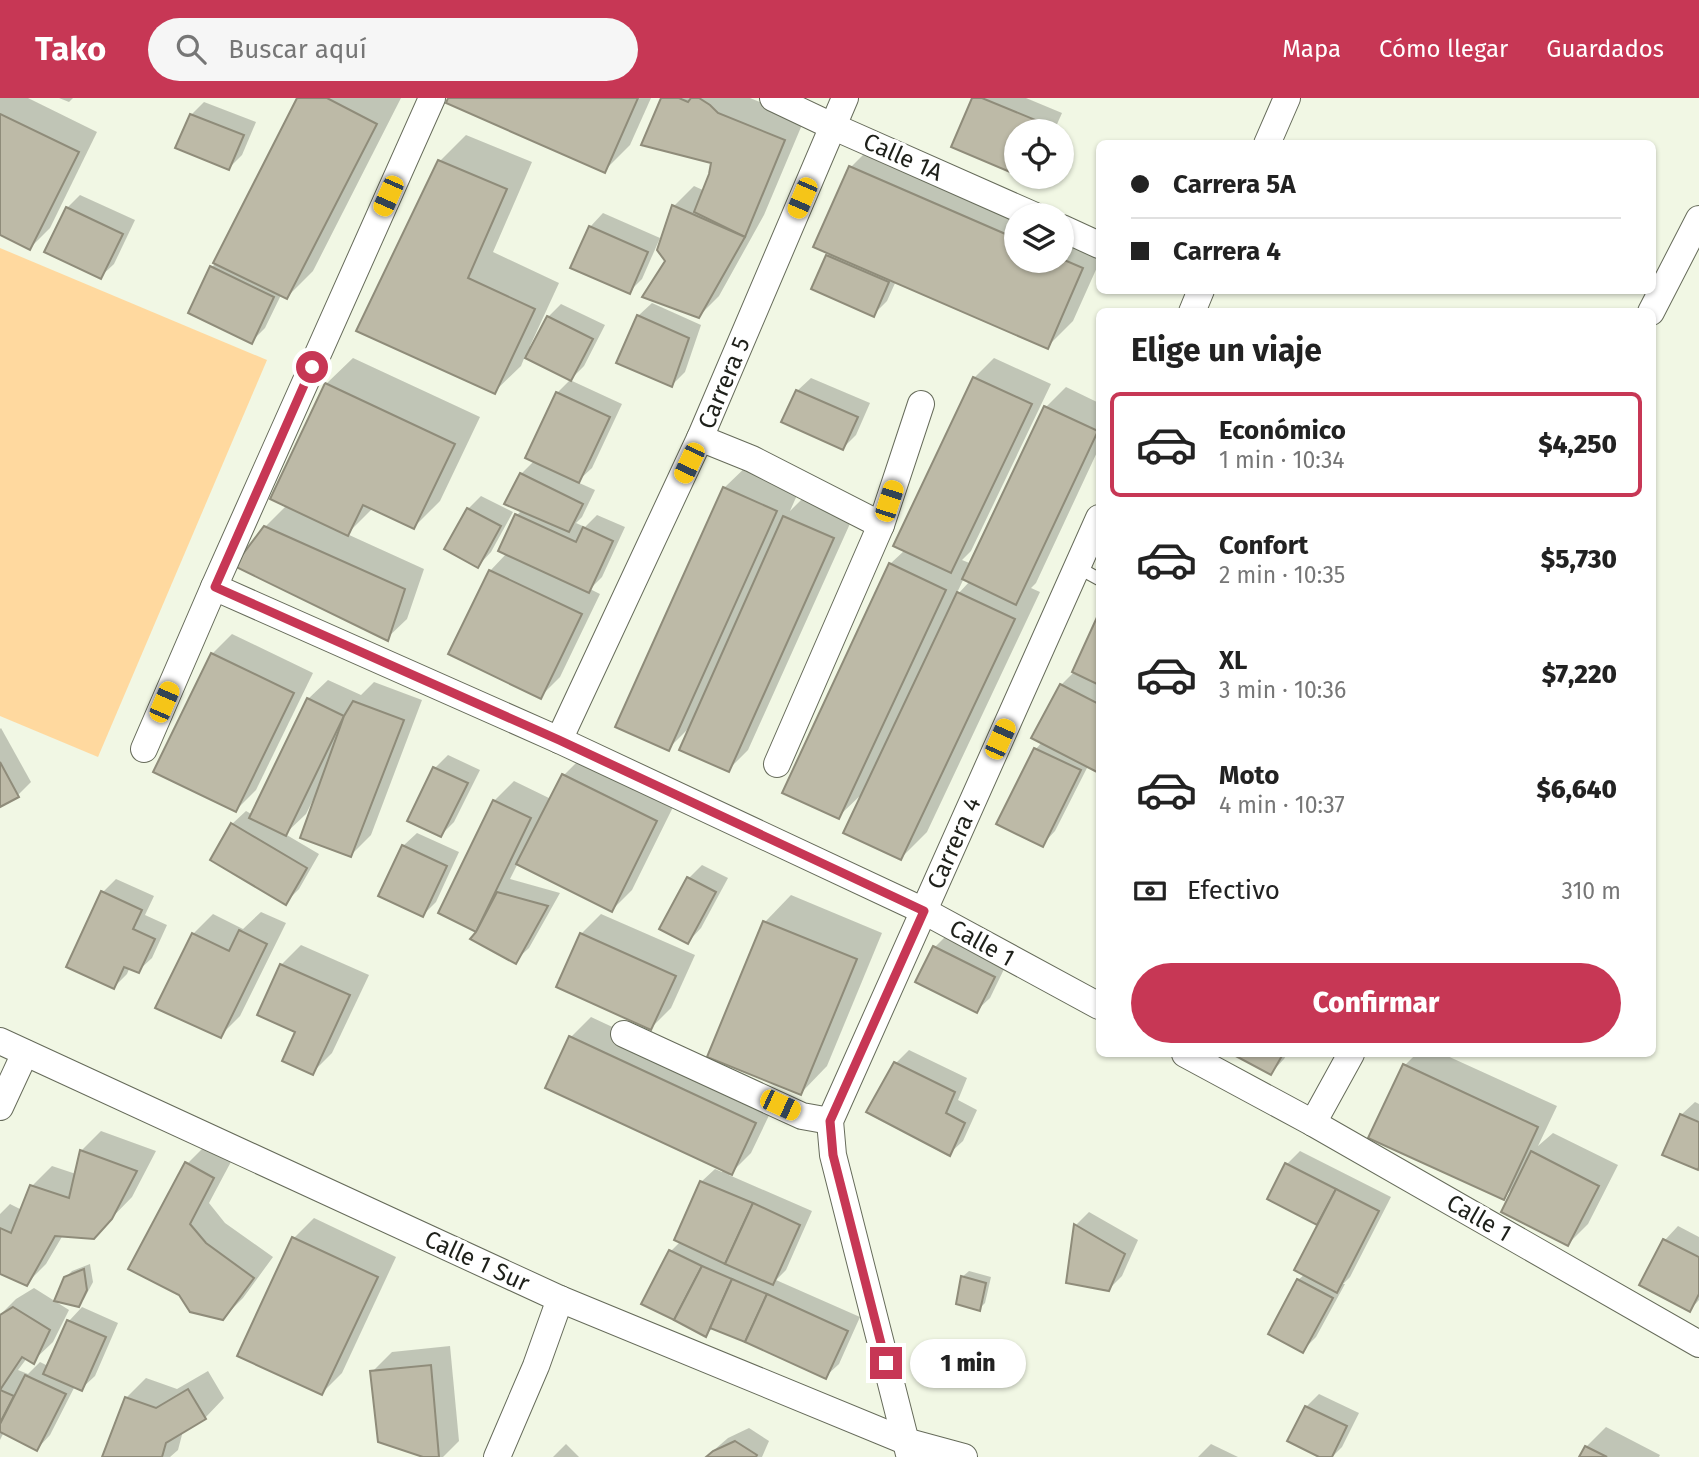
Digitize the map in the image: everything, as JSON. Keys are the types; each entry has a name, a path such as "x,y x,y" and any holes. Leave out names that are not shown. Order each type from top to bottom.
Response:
{"street":[{"path":"144,749 432,98"},
{"name":"Calle 1A","path":"773,98 1006,203"},
{"name":"Carrera 5","path":"559,740 700,438 845,98"},
{"path":"1269,140 1287,98"},
{"path":"1653,308 1699,219"},
{"path":"1074,234 1096,244"},
{"path":"777,764 881,525 922,404"},
{"path":"700,438 752,459 881,525"},
{"name":"Carrera 4","path":"907,1449 833,1155 830,1121 924,911 1088,573 1096,533"},
{"name":"Calle 1","path":"215,587 559,740 924,911 1096,1004"},
{"path":"624,1034 802,1116 830,1121"},
{"name":"Calle 1 Sur","path":"0,1041 560,1299 907,1449 964,1457"},
{"path":"0,1107 25,1053"},
{"name":"Calle 1","path":"1191,1057 1313,1123 1699,1344"},
{"path":"1313,1123 1349,1057"},
{"path":"497,1457 536,1366 560,1299"}],"shaded area":[{"path":"0,248 267,360 98,757 0,716"}],"building":[{"path":"297,98 327,98 377,124 287,299 213,263"},
{"path":"448,98 638,98 605,173 446,103"},
{"path":"661,98 679,98 688,102 691,98 699,98 718,113 785,140 745,237 694,212 711,163 641,145"},
{"path":"972,98 982,98 1033,119 1004,119 1004,169 951,147"},
{"path":"0,114 79,152 30,250 0,235"},
{"path":"190,114 244,135 229,170 175,148"},
{"path":"438,160 507,189 468,278 535,309 495,394 356,331"},
{"path":"849,166 1004,233 1004,273 1074,273 1074,264 1083,268 1048,349 813,247"},
{"path":"672,205 745,237 699,318 642,297 665,261 657,250"},
{"path":"66,207 123,234 101,279 44,252"},
{"path":"589,226 648,252 630,294 570,268"},
{"path":"826,255 889,282 874,317 811,289"},
{"path":"210,266 274,297 252,344 188,313"},
{"path":"637,315 689,338 672,387 616,363"},
{"path":"547,316 593,339 571,381 525,358"},
{"path":"973,377 1032,404 951,573 893,546"},
{"path":"325,383 455,444 414,529 363,505 348,536 270,499"},
{"path":"796,390 858,417 843,450 781,422"},
{"path":"556,392 610,417 579,483 525,458"},
{"path":"1044,406 1096,430 1096,435 1016,605 962,579"},
{"path":"520,473 583,504 569,532 504,504"},
{"path":"723,487 777,511 669,751 615,727"},
{"path":"467,508 501,526 478,568 444,549"},
{"path":"515,514 576,542 583,527 613,541 589,593 498,551"},
{"path":"783,516 834,538 729,772 679,750"},
{"path":"264,526 405,589 388,641 234,566"},
{"path":"889,563 946,590 839,819 782,793"},
{"path":"489,570 582,614 541,699 448,654"},
{"path":"957,592 1015,619 901,860 843,833"},
{"path":"1096,619 1096,684 1072,672"},
{"path":"211,653 294,693 236,812 153,772"},
{"path":"1060,684 1096,702 1096,771 1031,738"},
{"path":"307,698 344,716 286,836 249,818"},
{"path":"353,701 404,720 351,857 300,838 344,716"},
{"path":"1034,748 1081,770 1043,847 996,824"},
{"path":"0,762 19,797 0,807"},
{"path":"433,767 468,783 441,837 407,821"},
{"path":"562,774 657,821 612,912 516,864"},
{"path":"493,800 531,818 476,932 438,913"},
{"path":"231,823 307,868 286,905 210,860"},
{"path":"402,845 447,866 423,917 378,896"},
{"path":"687,877 716,892 688,944 659,929"},
{"path":"101,891 142,910 133,929 155,939 139,973 124,967 114,989 66,967"},
{"path":"497,892 548,906 516,964 470,939"},
{"path":"763,921 857,959 801,1095 707,1057"},
{"path":"239,930 267,944 221,1038 155,1008 192,933 229,951"},
{"path":"580,933 676,976 651,1030 556,987"},
{"path":"933,946 995,977 977,1013 915,982"},
{"path":"280,964 350,995 313,1075 282,1061 295,1032 257,1015"},
{"path":"569,1036 756,1123 732,1175 545,1088"},
{"path":"1238,1057 1281,1057 1271,1075"},
{"path":"894,1062 955,1092 946,1113 965,1123 950,1156 866,1112"},
{"path":"1403,1064 1538,1127 1504,1200 1368,1138"},
{"path":"1680,1114 1699,1122 1698,1170 1662,1155"},
{"path":"80,1150 137,1171 112,1219 94,1239 55,1236 27,1286 0,1274 0,1228 11,1233 30,1185 69,1198"},
{"path":"1531,1151 1599,1186 1568,1246 1501,1212"},
{"path":"185,1162 214,1178 190,1224 206,1243 254,1278 223,1320 190,1312 179,1295 128,1269"},
{"path":"1285,1163 1336,1189 1317,1225 1267,1199"},
{"path":"700,1181 753,1203 725,1264 674,1240"},
{"path":"1336,1189 1379,1211 1337,1293 1294,1270"},
{"path":"753,1203 800,1225 773,1285 725,1264"},
{"path":"1074,1224 1125,1254 1109,1291 1066,1283"},
{"path":"292,1237 378,1277 322,1395 237,1356"},
{"path":"1663,1239 1699,1257 1699,1294 1690,1312 1639,1285"},
{"path":"669,1250 702,1266 674,1320 641,1304"},
{"path":"702,1266 732,1279 706,1337 674,1320"},
{"path":"84,1269 87,1290 79,1307 54,1301 64,1277"},
{"path":"961,1276 986,1283 980,1311 956,1304"},
{"path":"732,1279 767,1294 745,1342 710,1328"},
{"path":"1297,1279 1333,1298 1303,1353 1268,1334"},
{"path":"767,1294 848,1331 826,1379 745,1342"},
{"path":"13,1307 50,1330 34,1364 22,1357 0,1390 0,1315"},
{"path":"67,1320 106,1337 82,1391 43,1374"},
{"path":"431,1365 439,1457 423,1457 378,1442 370,1371"},
{"path":"25,1375 66,1394 37,1451 0,1432 0,1424"},
{"path":"188,1389 206,1419 166,1443 162,1457 102,1457 125,1397 156,1408"},
{"path":"0,1390 14,1396 0,1423"},
{"path":"1305,1406 1347,1426 1332,1457 1319,1457 1287,1441"},
{"path":"735,1441 757,1455 756,1457 706,1457 713,1451"},
{"path":"1585,1446 1607,1457 1579,1457"}],"route":[{"path":"312,367 215,587 559,740 924,911 830,1121 833,1155 886,1363"}]}
